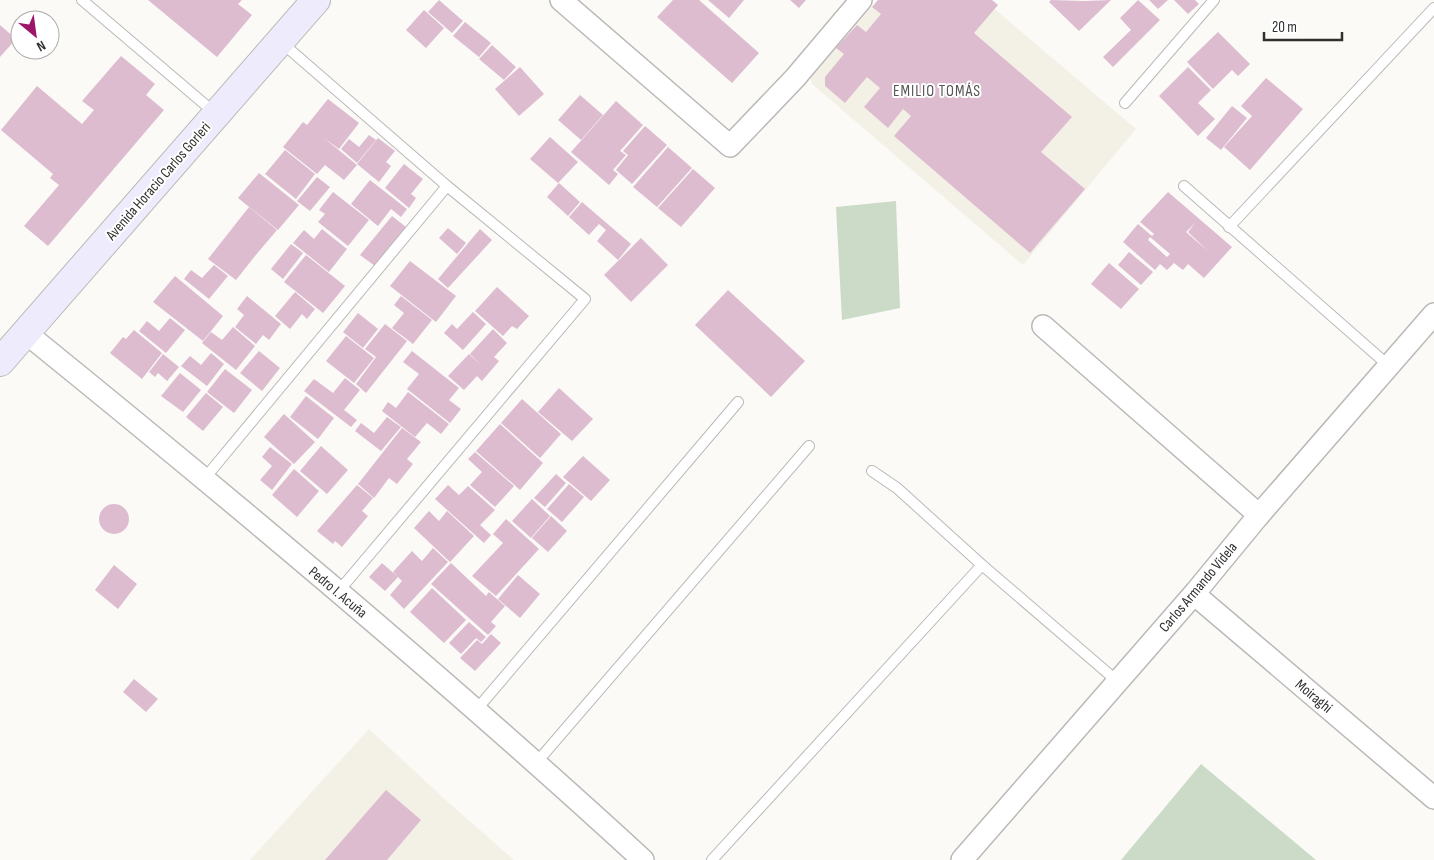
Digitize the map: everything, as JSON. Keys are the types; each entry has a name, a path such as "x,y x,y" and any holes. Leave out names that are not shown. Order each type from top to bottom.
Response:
{"main road":[{"name":"Avenida Horacio Carlos Gorleri","path":"0,362 316,0"}],"street":[{"path":"561,0 730,146 795,78 861,0"},
{"name":"Carlos Armando Videla","path":"962,860 1117,680 1194,594 1259,515 1434,314"},
{"path":"1043,326 1259,515"},
{"name":"Pedro I. Acuña","path":"26,333 205,478 477,709 643,860"},
{"name":"Moiraghi","path":"1194,594 1434,798"}],"lane":[{"path":"82,0 217,114"},
{"path":"1124,104 1214,0"},
{"path":"1229,226 1434,8"},
{"path":"280,42 447,186 585,299 338,592"},
{"path":"205,478 447,186"},
{"path":"1184,186 1388,366"},
{"path":"477,709 738,402"},
{"path":"537,762 810,446"},
{"path":"872,471 897,488 1117,680"},
{"path":"712,860 982,564"}],"shaded area":[{"path":"878,0 984,0 1136,129 1023,265 812,84 810,74 836,48"},
{"path":"369,729 449,803 514,860 250,860"}],"green space":[{"path":"896,201 900,308 842,320 836,207"},
{"path":"1201,764 1316,860 1121,860"}],"building":[{"path":"148,0 242,0 238,4 252,15 217,57"},
{"path":"439,0 463,21 452,33 428,12"},
{"path":"673,0 699,0 759,53 732,83 657,17"},
{"path":"708,0 744,0 729,18"},
{"path":"790,0 806,0 799,8"},
{"path":"878,0 992,0 998,5 974,33 1072,117 1041,152 1085,189 1030,253 894,136 911,116 903,109 888,128 864,107 880,88 867,77 845,103 825,86 825,77 844,54 836,48 857,25 866,32 881,14 872,7"},
{"path":"1051,0 1111,0 1079,31 1049,2"},
{"path":"1138,0 1160,20 1113,67 1103,57 1131,30 1120,18"},
{"path":"1149,0 1168,0 1158,9"},
{"path":"1174,0 1195,0 1199,4 1188,14"},
{"path":"424,10 444,28 426,48 406,30"},
{"path":"465,22 491,43 479,57 453,36"},
{"path":"0,25 10,34 10,46 0,57"},
{"path":"1218,32 1250,64 1238,76 1232,70 1213,89 1187,62"},
{"path":"492,45 516,67 504,80 479,59"},
{"path":"121,56 155,84 146,95 164,110 48,246 24,226 59,185 50,178 53,174 1,130 37,86 82,124 94,110 82,101"},
{"path":"520,67 544,94 519,116 495,89"},
{"path":"1188,67 1211,90 1198,103 1215,119 1198,136 1159,96"},
{"path":"1266,78 1303,109 1250,170 1224,147 1252,116 1241,106"},
{"path":"580,95 603,115 581,140 558,120"},
{"path":"328,99 359,123 339,149 324,138 357,165 344,180 325,165 317,174 283,147 303,122 307,125"},
{"path":"616,101 643,125 620,151 626,155 613,170 618,174 609,185 571,152"},
{"path":"1232,106 1247,118 1221,150 1206,138"},
{"path":"645,126 667,145 632,184 616,170 628,155 623,151"},
{"path":"369,135 376,140 357,163 341,149 349,139 359,147"},
{"path":"550,137 578,162 558,183 530,159"},
{"path":"378,138 395,151 386,162 391,166 379,182 357,164"},
{"path":"668,147 692,168 657,207 633,187"},
{"path":"285,150 315,174 296,199 265,174"},
{"path":"404,164 423,179 411,194 416,198 409,208 385,188"},
{"path":"693,169 715,188 681,227 658,208"},
{"path":"259,173 299,205 278,230 238,198"},
{"path":"317,177 330,187 310,211 297,201"},
{"path":"370,180 407,209 401,217 391,209 378,226 351,204"},
{"path":"559,183 580,202 568,216 547,197"},
{"path":"333,192 369,220 348,246 318,222 325,214 319,210"},
{"path":"1168,192 1232,247 1204,278 1188,264 1183,270 1174,263 1167,270 1160,264 1155,270 1123,242 1138,224 1152,236 1154,234 1140,222","holes":["1195,223 1188,232 1208,251 1186,232","1150,237 1170,254 1167,257 1148,240"]},
{"path":"582,202 631,244 618,260 597,241 606,230 599,224 589,235 569,217"},
{"path":"249,207 277,230 236,280 208,259"},
{"path":"392,216 406,227 375,266 360,255"},
{"path":"448,228 466,243 457,254 439,238"},
{"path":"322,229 347,249 329,272 293,243 304,230 314,239"},
{"path":"480,229 492,240 448,288 438,279"},
{"path":"641,238 668,265 631,302 604,275"},
{"path":"291,244 303,253 283,279 271,269"},
{"path":"1129,252 1153,272 1141,285 1118,265"},
{"path":"306,255 345,286 323,313 284,282"},
{"path":"410,261 456,296 436,322 390,286"},
{"path":"1109,263 1139,289 1121,309 1091,284"},
{"path":"214,265 228,276 209,299 184,279 191,270 202,278"},
{"path":"175,276 223,316 203,341 153,302"},
{"path":"497,287 529,316 517,329 512,326 503,336 475,311"},
{"path":"728,290 805,361 771,397 695,325"},
{"path":"295,292 315,309 307,319 302,314 290,329 275,316"},
{"path":"247,296 281,324 269,340 263,335 256,344 235,327 244,315 237,309"},
{"path":"401,296 432,320 413,344 392,328 404,313 394,305"},
{"path":"473,312 486,324 463,350 444,333 452,324 457,329"},
{"path":"358,313 378,329 363,348 343,332"},
{"path":"170,318 185,330 166,353 139,331 147,321 159,331"},
{"path":"385,324 407,341 366,393 356,384 376,357 365,349"},
{"path":"233,327 255,346 236,370 202,343 211,332 222,340"},
{"path":"493,329 507,343 494,357 499,361 482,381 477,376 464,390 448,376 469,354 482,366 470,354"},
{"path":"134,330 162,353 142,379 110,353 123,337 126,339"},
{"path":"346,336 374,358 354,383 326,361"},
{"path":"259,351 280,368 262,391 240,373"},
{"path":"412,351 459,388 449,400 461,409 450,423 407,389 419,374 403,362"},
{"path":"211,353 224,364 207,386 181,366 190,356 201,365"},
{"path":"163,354 179,367 167,381 158,373 155,377 149,372"},
{"path":"225,369 252,390 234,413 207,392"},
{"path":"180,373 201,390 183,412 161,396"},
{"path":"345,378 360,390 344,410 357,420 351,427 304,391 314,379 333,393"},
{"path":"559,388 593,419 572,441 538,412"},
{"path":"408,392 449,424 441,434 427,423 415,437 382,411 388,402 396,408"},
{"path":"206,393 223,407 203,431 186,417"},
{"path":"306,396 334,418 318,439 290,417"},
{"path":"522,399 561,434 540,458 501,423"},
{"path":"284,414 315,442 294,464 264,437"},
{"path":"387,417 401,427 381,451 355,431 361,423 374,433"},
{"path":"500,424 543,463 520,490 476,451"},
{"path":"402,428 421,442 407,459 413,464 397,484 389,478 374,498 358,484"},
{"path":"321,446 348,470 327,494 300,471"},
{"path":"270,447 292,464 272,490 260,480 272,466 262,457"},
{"path":"475,452 514,486 495,507 470,485 482,472 468,459"},
{"path":"583,456 610,480 591,501 563,477"},
{"path":"294,469 319,491 297,517 272,495"},
{"path":"556,474 566,483 545,507 534,498"},
{"path":"569,484 584,497 562,522 547,509"},
{"path":"357,485 373,498 362,511 368,516 342,547 335,541 333,544 317,531"},
{"path":"448,485 459,495 468,486 495,510 480,525 491,535 484,543 435,499"},
{"path":"532,499 550,516 531,538 512,521"},
{"path":"114,504 125,508 129,519 125,530 114,534 103,530 99,519 103,508"},
{"path":"429,511 439,521 447,511 474,536 450,562 414,528"},
{"path":"551,516 567,531 548,552 532,538"},
{"path":"506,519 539,549 496,596 472,576 503,543 493,534"},
{"path":"433,548 448,562 404,609 390,595 402,581 393,572 412,551 422,561"},
{"path":"382,563 398,577 385,591 369,577"},
{"path":"451,563 486,596 489,592 505,606 491,622 496,626 488,635 431,584"},
{"path":"114,565 137,584 118,609 95,590"},
{"path":"518,575 540,594 520,618 498,599"},
{"path":"432,588 466,620 444,643 410,612"},
{"path":"469,622 486,637 481,642 476,638 461,654 449,643"},
{"path":"491,634 501,643 475,671 460,658 477,640 482,644"},
{"path":"134,679 158,699 146,712 123,692"},
{"path":"386,790 421,820 387,860 325,860"}],"district":[{"name":"EMILIO TOMÁS","path":"937,90"}]}
